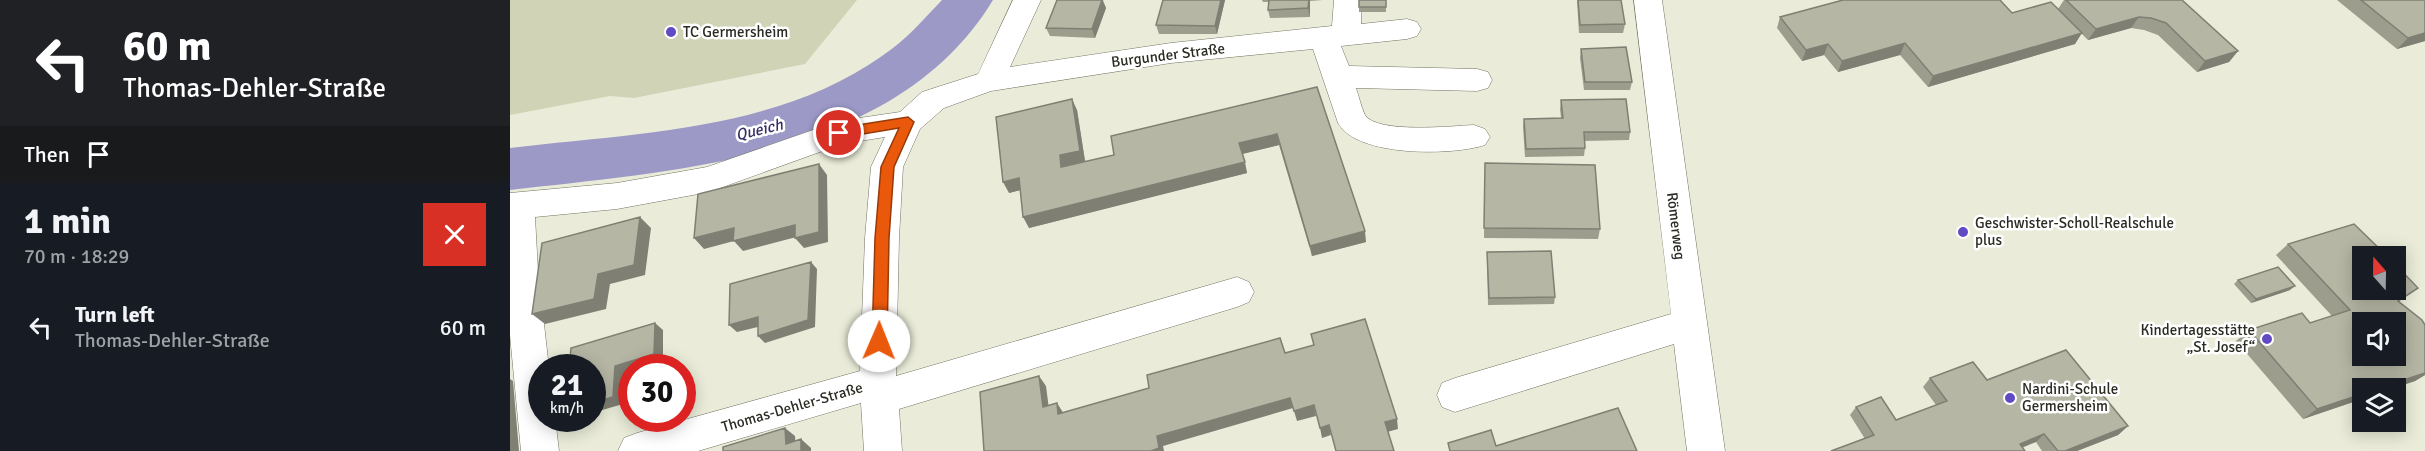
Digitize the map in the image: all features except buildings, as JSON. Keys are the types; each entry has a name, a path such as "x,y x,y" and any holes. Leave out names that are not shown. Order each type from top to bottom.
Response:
{"street":[{"path":"989,81 1027,0"},
{"path":"1348,0 1335,36 1338,77 1353,123 1362,130 1380,137 1474,137"},
{"name":"Römerweg","path":"1648,0 1706,451"},
{"name":"Burgunder Straße","path":"908,122 933,100 989,81 1171,53 1407,29"},
{"path":"1338,77 1477,80"},
{"path":"540,451 515,274 514,206 617,196 709,179 839,133 908,122"},
{"path":"883,451 879,390 882,238 887,167 908,122"},
{"name":"Thomas-Dehler-Straße","path":"637,451 879,390 1237,292"},
{"path":"1455,395 1689,324"}],"green space":[{"name":"TC Germersheim","path":"510,0 857,0 805,64 634,98 610,96 510,115"}],"waterway":[{"path":"952,20 953,0"},
{"name":"Queich","path":"510,169 711,143 761,132 809,117 855,97 898,71 927,47 969,0"}],"place":[{"name":"TC Germersheim","path":"671,32"},
{"name":"Geschwister-Scholl-Realschule plus","path":"1963,232"},
{"name":"Kindertagesstätte „St. Josef“","path":"2267,339"},
{"name":"Nardini-Schule Germersheim","path":"2010,398"}],"route":[{"path":"839,133 908,122 887,167 879,341"}]}
